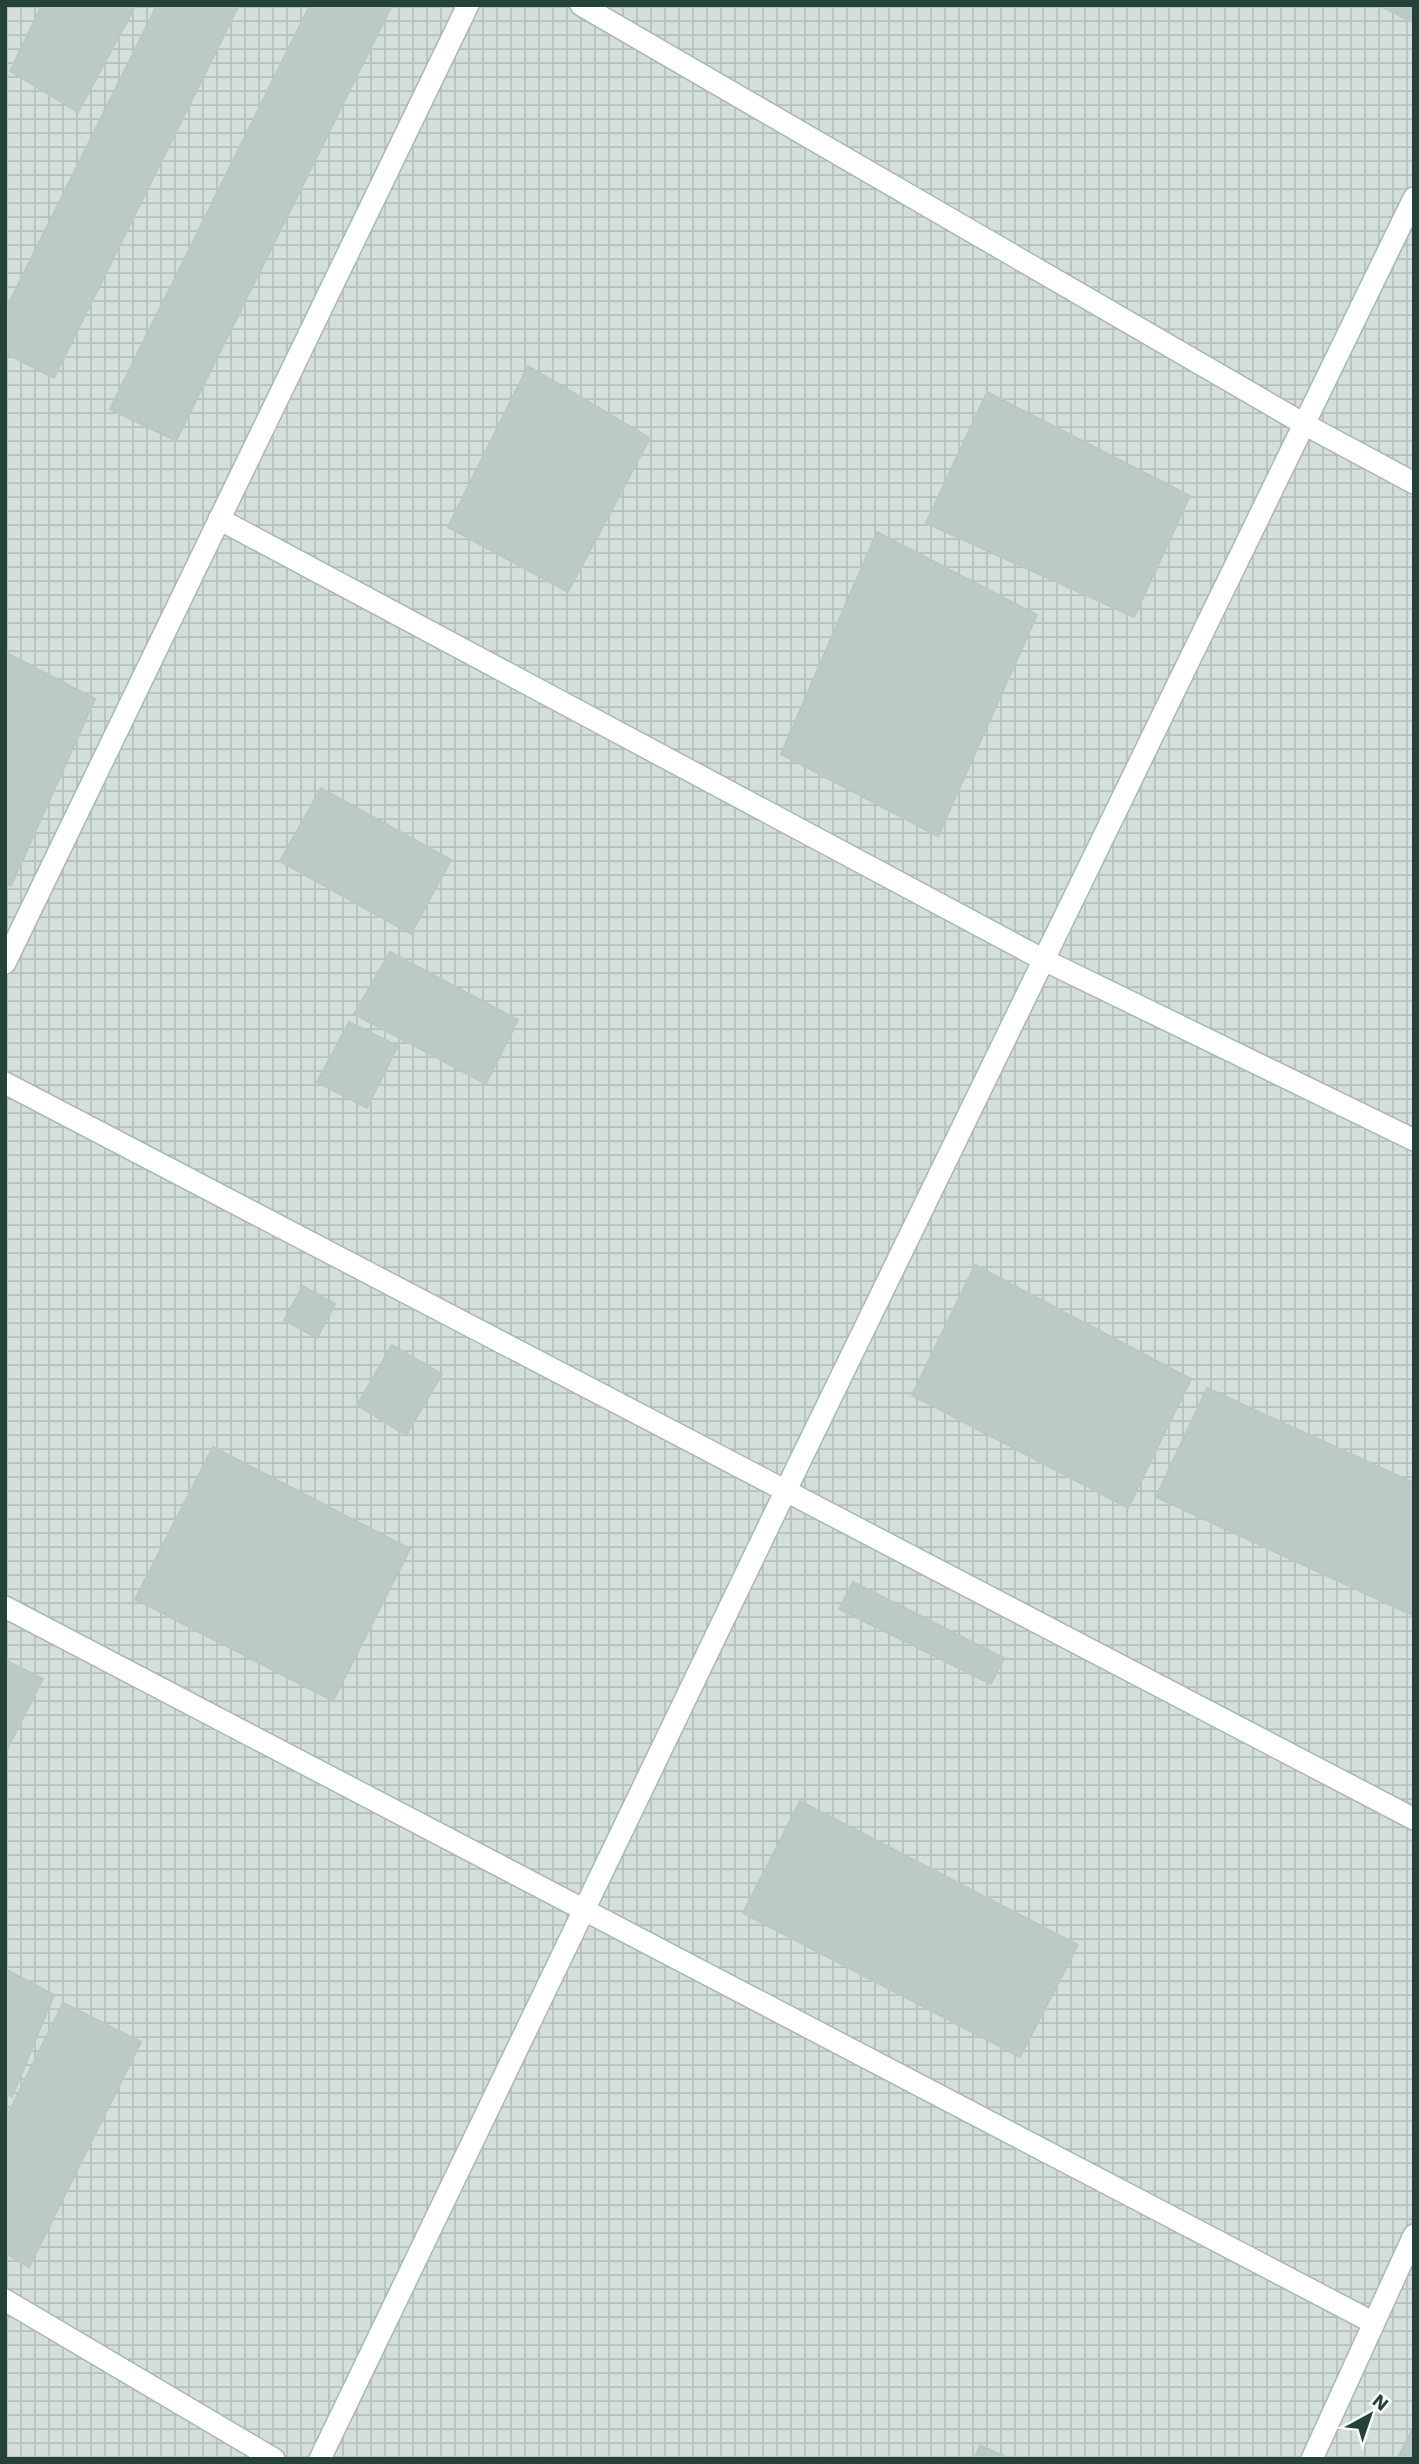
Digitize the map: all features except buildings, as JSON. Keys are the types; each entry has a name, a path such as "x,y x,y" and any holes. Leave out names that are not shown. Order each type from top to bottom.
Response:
{"lane":[{"path":"5,963 468,5"},
{"path":"580,5 1304,424 1414,483"},
{"path":"320,2459 786,1490 1414,198"},
{"path":"219,519 1044,960 1414,1140"},
{"path":"5,1083 1414,1819"},
{"path":"5,1606 1372,2322"},
{"path":"1312,2459 1372,2322 1414,2235"},
{"path":"5,2300 274,2459"}],"shaded area":[{"path":"5,5 1414,5 1414,2459 5,2459"}]}
